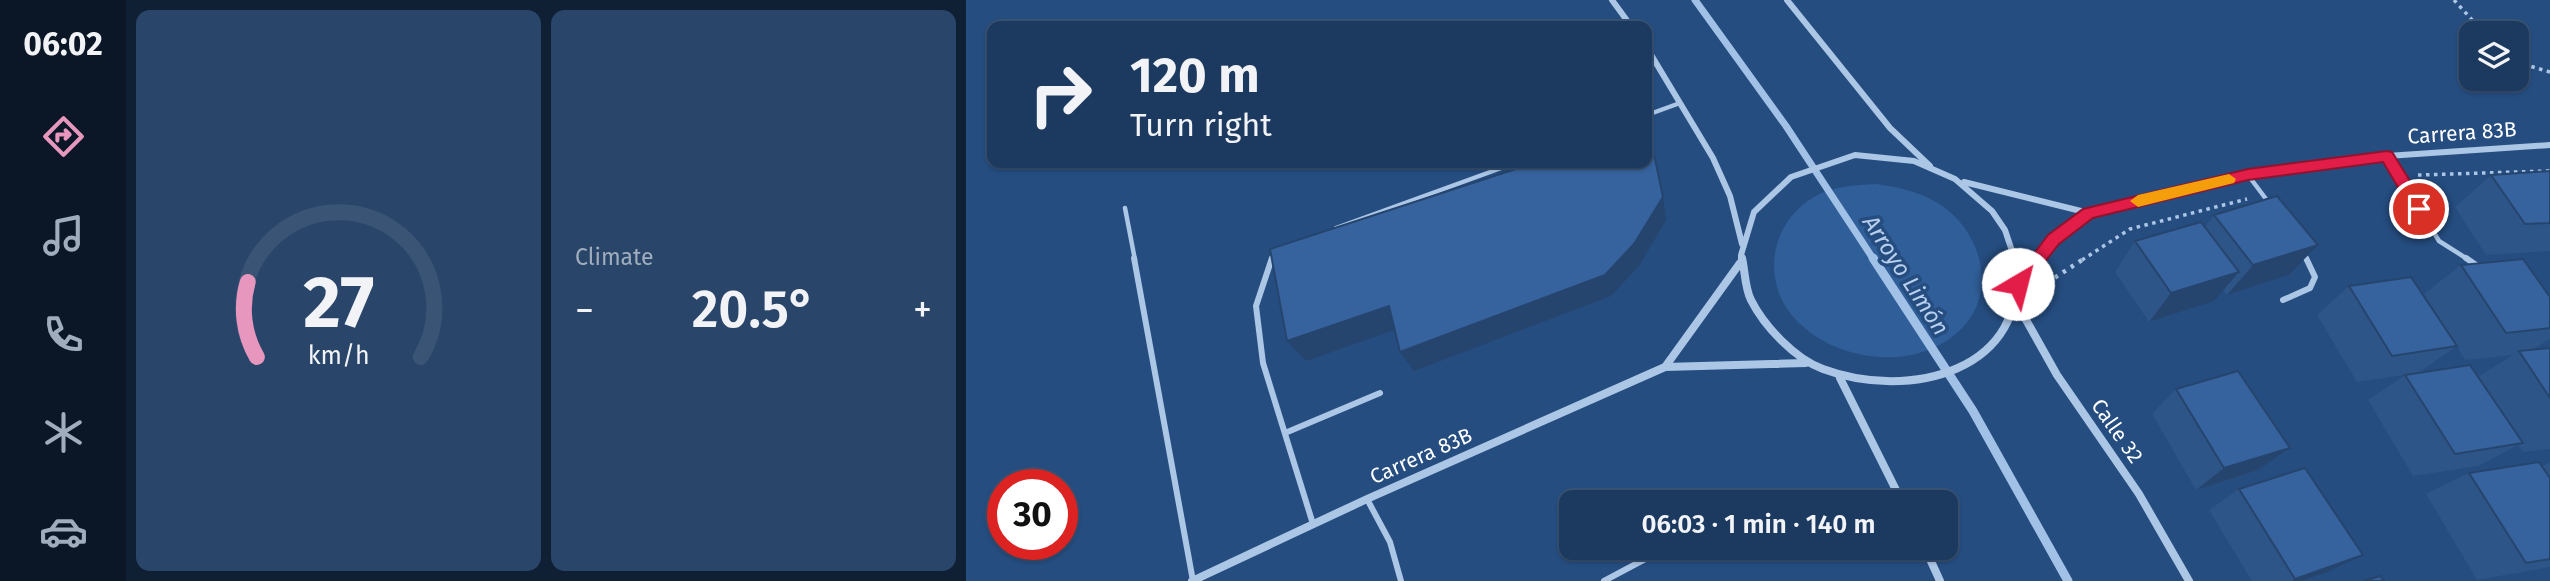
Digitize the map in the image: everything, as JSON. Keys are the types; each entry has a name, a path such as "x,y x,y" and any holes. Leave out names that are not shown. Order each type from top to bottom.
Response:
{"street":[{"path":"1612,0 1627,21"},
{"path":"1787,0 1890,128 1931,166 1959,181 1984,202 2003,226 2015,254 2018,284 2016,302 1999,337 1977,359 1947,375 1913,384 1876,385 1840,378 1807,363 1779,343 1758,318 1745,291 1740,263 1742,245 1750,220 1765,198 1784,180 1806,168 1854,155 1893,157 1931,166"},
{"path":"1652,56 1713,158 1731,196 1742,245"},
{"name":"Carrera 83B","path":"2018,284 2054,240 2089,213 2248,175 2387,156 2550,145"},
{"name":"Carrera 83B","path":"1959,181 2089,213"},
{"path":"1665,367 1740,263"},
{"name":"Calle 32","path":"2016,302 2057,375 2139,494 2189,581"},
{"path":"1665,367 1807,363"},
{"name":"Carrera 83B","path":"1193,581 1367,499 1665,367"},
{"path":"1840,378 1896,490"},
{"path":"1930,560 1940,581"}],"lane":[{"path":"1652,113 1680,103"},
{"path":"2387,156 2438,241 2474,265 2486,268"},
{"path":"1327,231 1501,168"},
{"path":"2248,175 2276,212"},
{"path":"1125,208 1193,581"},
{"path":"2283,300 2310,288 2315,277 2309,260 2295,240"},
{"path":"1277,249 1264,278 1256,306 1264,363 1313,524"},
{"path":"1285,433 1380,393"},
{"path":"1367,499 1390,542 1401,581"},
{"path":"1604,581 1643,560"}],"path":[{"path":"2454,0 2473,21"},
{"path":"2529,66 2550,72"}],"shaded area":[{"path":"1876,184 1922,195 1952,213 1974,245 1980,262 1982,281 1979,299 1971,317 1950,339 1911,355 1890,357 1858,354 1817,337 1799,323 1787,308 1778,292 1774,274 1779,239 1787,223 1799,209 1814,197 1829,190"}],"building":[{"path":"1652,153 1663,197 1634,244 1605,275 1400,352 1389,306 1287,341 1270,249 1519,168 1652,168"},
{"path":"2550,171 2550,223 2525,224 2491,175"},
{"path":"2277,196 2318,245 2253,265 2214,215"},
{"path":"2201,222 2239,272 2171,293 2135,241"},
{"path":"2523,259 2550,297 2550,328 2506,333 2461,265"},
{"path":"2411,277 2457,346 2392,356 2349,286"},
{"path":"2550,348 2550,398 2519,351"},
{"path":"2470,365 2523,443 2455,454 2405,375"},
{"path":"2238,371 2290,448 2224,468 2176,389"},
{"path":"2539,462 2550,478 2550,559 2526,563 2469,473"},
{"path":"2305,468 2363,555 2295,579 2239,489"},
{"path":"2380,576 2384,581 2364,581"}],"waterway":[{"name":"Arroyo Limón","path":"1695,0 1786,126 1874,260"},
{"name":"Arroyo Limón","path":"1873,258 1973,411 2068,581"}],"slow traffic":[{"path":"2138,201 2229,179"}],"route":[{"path":"2018,284 2054,240 2089,213 2248,175 2387,156 2419,209"}]}
